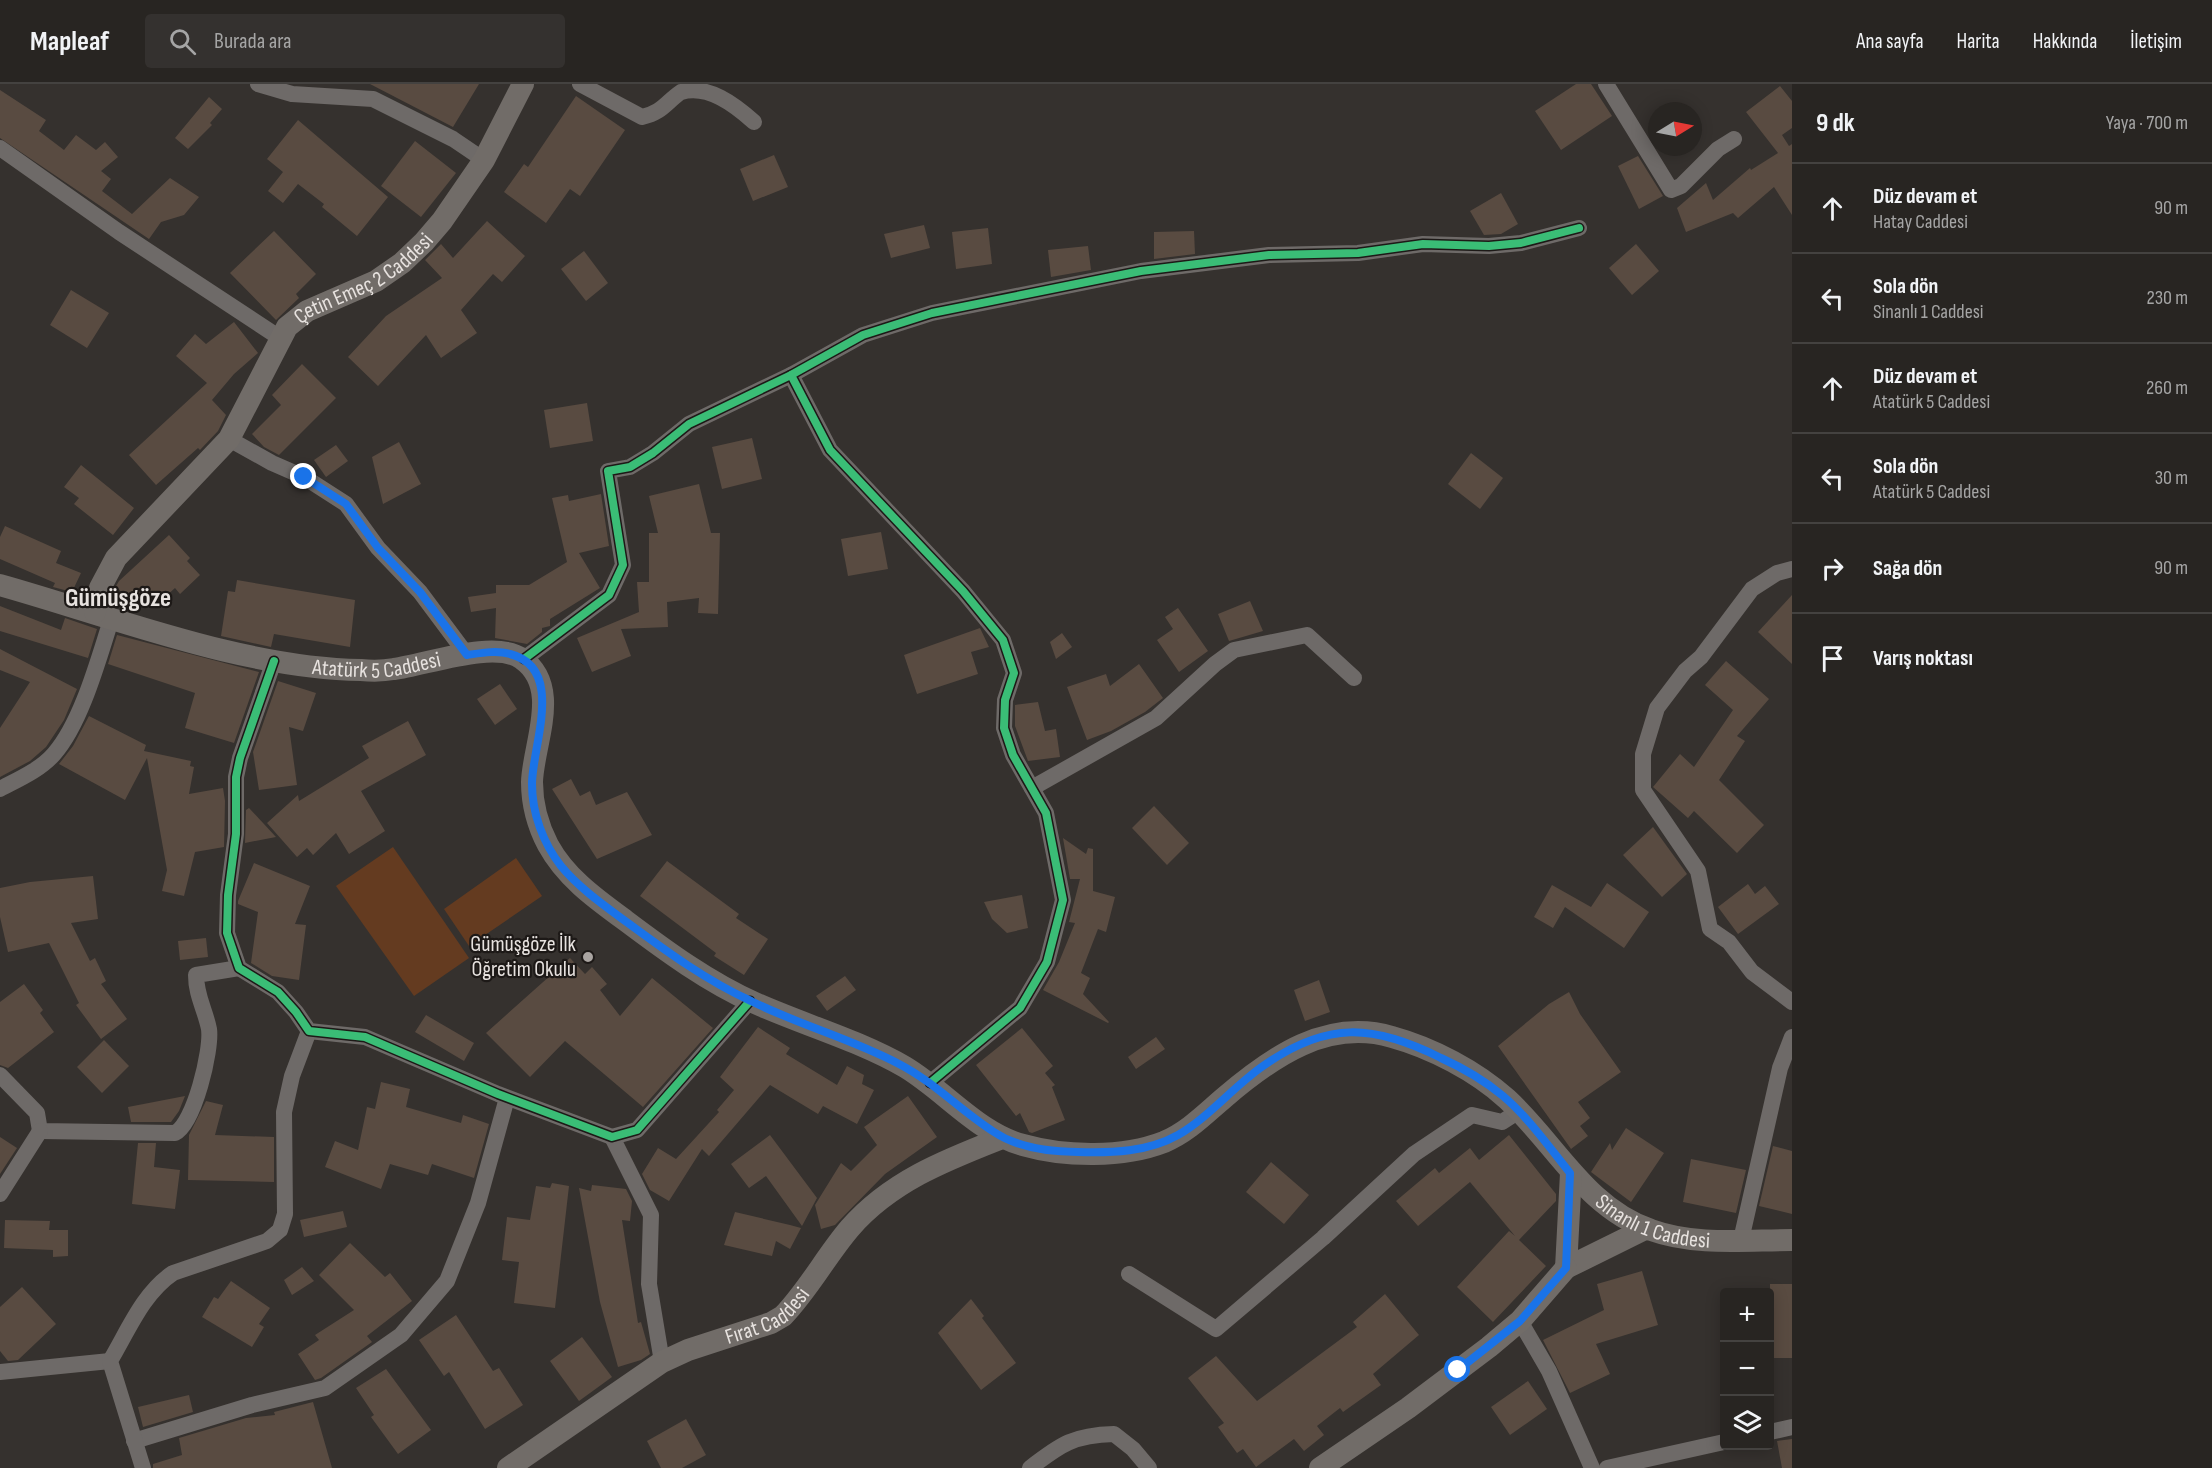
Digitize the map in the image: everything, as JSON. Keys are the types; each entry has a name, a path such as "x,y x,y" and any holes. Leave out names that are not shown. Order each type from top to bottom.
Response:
{"main road":[{"name":"Çetin Emeç 2 Caddesi","path":"104,615 100,588 116,558 229,439 287,327 307,311 376,281 402,263 442,221 484,160 523,84"},
{"name":"Atatürk 5 Caddesi","path":"0,585 274,661 317,668 390,670 467,655 498,652 524,659"},
{"path":"524,659 535,673 543,695 535,750 533,802 538,822 561,865 579,884 652,941 696,970 750,1001 860,1045 900,1064 930,1083 978,1122 1002,1138"},
{"name":"Sinanlı 1 Caddesi","path":"1002,1138 1025,1146 1068,1152 1139,1149 1162,1143 1200,1119 1280,1055 1304,1042 1348,1032 1384,1034 1432,1053 1484,1081 1519,1111 1570,1173 1592,1194 1645,1229 1692,1240 1792,1240"},
{"name":"Fırat Caddesi","path":"508,1468 662,1362 688,1350 771,1323 783,1316 849,1229 869,1208 903,1182 924,1170 1002,1138"},
{"path":"1566,1268 1570,1173"},
{"path":"1320,1468 1408,1408 1520,1321 1566,1268 1645,1229"}],"street":[{"path":"258,84 292,94 373,99 453,139 484,160"},
{"path":"580,84 642,117 658,113 682,91 696,85 718,91 754,122"},
{"path":"1605,84 1671,190 1681,186 1718,149 1734,139"},
{"path":"0,148 119,232 280,338"},
{"path":"524,659 609,595 623,565 609,471 630,467 653,453 690,424 791,375 863,335 932,313 1141,271 1269,255 1358,253 1423,244 1489,246 1521,243 1579,228"},
{"path":"791,375 830,450 963,591 1003,640 1014,674 1005,700 1004,728 1013,754 1046,813 1063,900 1047,962 1020,1008 930,1083"},
{"path":"229,439 272,463 304,477 346,504 378,548 420,592 467,655"},
{"path":"1792,568 1777,573 1752,589 1701,657 1685,671 1657,708 1643,754 1643,790 1698,871 1710,928 1729,942 1752,972 1792,1002"},
{"path":"0,789 35,771 56,753 81,707 104,615"},
{"path":"1032,788 1156,718 1215,664 1234,650 1307,635 1354,678"},
{"path":"274,661 240,758 234,793 236,834 226,917 232,953 239,968 278,992 309,1031 365,1037 507,1098 612,1137 637,1130 750,1001"},
{"path":"40,1131 176,1133 185,1127 206,1064 209,1030 196,993 196,975 239,968"},
{"path":"143,1468 110,1361 148,1296 163,1280 173,1273 267,1241 280,1230 285,1214 284,1112 289,1086 309,1031"},
{"path":"1741,1240 1779,1068 1792,1038"},
{"path":"0,1075 37,1113 40,1131 0,1194"},
{"path":"134,1441 252,1405 325,1388 401,1335 447,1281 478,1203 507,1098"},
{"path":"1129,1274 1216,1329 1323,1239 1414,1154 1472,1115 1502,1122 1519,1111"},
{"path":"612,1137 651,1215 649,1284 662,1362"},
{"path":"1520,1321 1549,1371 1592,1468"},
{"path":"0,1372 110,1361"},
{"path":"1774,1431 1792,1427"},
{"path":"1029,1468 1057,1447 1086,1435 1114,1434 1133,1449 1149,1468"},
{"path":"1607,1468 1720,1443"}],"shaded area":[{"path":"393,847 469,958 414,996 336,886"},
{"path":"516,858 542,896 469,946 444,909"}],"building":[{"path":"370,84 479,84 453,127"},
{"path":"1576,84 1591,84 1612,116 1561,150 1535,111"},
{"path":"1780,86 1792,101 1792,128 1782,135 1789,146 1792,144 1792,215 1774,187 1738,218 1733,213 1686,232 1677,208 1706,183 1713,200 1750,168 1751,170 1778,153 1746,112"},
{"path":"0,90 46,120 39,131 64,150 76,135 96,150 105,142 118,157 101,171 111,179 102,191 132,214 170,178 199,197 184,215 161,222 149,239 0,138"},
{"path":"576,96 625,130 580,196 570,189 546,223 504,192 524,164 528,167"},
{"path":"209,97 222,109 210,123 212,125 188,149 175,138"},
{"path":"298,120 388,197 357,236 322,207 324,204 298,184 283,203 268,191 283,172 267,159"},
{"path":"415,141 456,173 421,217 381,186"},
{"path":"774,155 788,187 753,201 740,169"},
{"path":"1638,156 1663,196 1639,209 1618,166"},
{"path":"1501,193 1518,224 1501,234 1484,235 1470,211"},
{"path":"487,221 525,256 502,282 493,274 461,310 477,333 441,358 426,335 378,386 348,357 386,316 442,278 425,260 441,244 453,258"},
{"path":"924,225 930,248 891,258 884,234"},
{"path":"988,228 992,264 956,269 952,232"},
{"path":"274,231 316,274 296,294 299,298 276,320 230,273"},
{"path":"1194,231 1195,254 1154,259 1154,232"},
{"path":"1636,244 1659,271 1632,295 1609,268"},
{"path":"1088,246 1091,270 1051,277 1048,250"},
{"path":"584,251 608,283 586,301 561,269"},
{"path":"71,290 109,313 87,348 50,325"},
{"path":"234,322 258,353 234,374 212,400 226,415 218,431 200,450 198,448 156,485 129,455 207,383 176,356 195,334 206,344"},
{"path":"302,364 336,398 279,455 264,447 252,434 281,405 272,395"},
{"path":"587,403 593,441 550,448 544,410"},
{"path":"752,438 762,479 722,489 712,447"},
{"path":"399,442 421,484 383,504 372,457"},
{"path":"336,445 348,461 326,477 314,460"},
{"path":"1471,453 1503,478 1480,509 1448,484"},
{"path":"81,465 134,508 113,535 74,504 79,498 64,487"},
{"path":"699,484 711,533 720,533 718,614 698,613 699,598 667,602 668,627 621,629 631,656 592,672 577,638 639,612 637,582 649,582 649,533 658,533 649,496"},
{"path":"601,494 609,546 579,553 600,588 550,619 550,626 542,628 542,632 527,644 495,638 496,608 471,612 468,597 496,593 496,585 529,585 567,562 552,498 568,495 569,501"},
{"path":"5,526 61,551 56,563 81,573 72,592 53,587 55,583 0,559 0,537"},
{"path":"881,532 888,569 848,576 841,539"},
{"path":"169,535 190,558 187,561 200,575 180,594 175,588 156,605 143,592 131,603 116,586"},
{"path":"237,580 355,600 350,647 274,634 271,647 221,636 228,591 235,592"},
{"path":"1792,595 1792,664 1758,632"},
{"path":"1250,601 1263,631 1229,641 1218,614"},
{"path":"0,606 61,630 65,618 97,629 88,658 0,631"},
{"path":"1178,608 1208,651 1179,672 1157,640 1173,629 1165,617"},
{"path":"980,628 989,647 971,652 978,674 917,694 904,655"},
{"path":"1062,633 1072,647 1056,659 1050,642"},
{"path":"117,635 259,672 234,743 185,728 195,693 108,664"},
{"path":"0,649 77,689 64,720 46,747 30,761 0,777 0,728 30,682 0,670"},
{"path":"1726,661 1769,699 1737,736 1745,741 1719,780 1764,825 1737,853 1694,811 1688,818 1653,787 1680,754 1694,767 1733,710 1705,685"},
{"path":"1139,664 1163,698 1145,712 1111,731 1087,740 1067,687 1106,674 1110,686"},
{"path":"278,681 316,693 303,731 289,727 297,785 259,790 253,752"},
{"path":"500,684 517,709 495,725 477,699"},
{"path":"1038,702 1045,731 1056,729 1060,757 1028,761 1015,726 1015,705"},
{"path":"89,716 146,745 144,751 191,761 190,766 194,767 189,794 223,788 224,847 195,852 184,896 162,891 167,870 147,758 125,800 59,764 73,746"},
{"path":"408,721 426,755 361,791 385,831 349,854 336,833 313,855 307,848 297,857 267,823 298,795 299,801 369,758 362,746"},
{"path":"571,779 580,796 590,791 596,805 627,792 652,835 597,859 552,789"},
{"path":"1154,806 1189,843 1167,865 1132,828"},
{"path":"249,808 276,837 245,843 246,810"},
{"path":"1653,827 1687,874 1662,897 1623,855"},
{"path":"1063,838 1086,854 1088,848 1093,849 1093,891 1115,897 1106,932 1098,929 1081,973 1090,978 1083,994 1108,1023 1043,990 1059,962 1075,923 1069,922 1080,879 1070,879"},
{"path":"667,861 739,914 736,918 768,939 744,975 714,956 716,953 640,896"},
{"path":"254,863 310,886 295,924 306,925 299,980 272,976 251,963 258,912 238,904 238,901"},
{"path":"93,876 98,919 71,923 90,961 95,958 106,981 101,984 127,1019 101,1039 76,1005 79,1003 49,943 8,952 0,917 0,888 30,882"},
{"path":"1607,883 1649,912 1624,948 1565,907 1553,928 1534,917 1552,885 1591,907"},
{"path":"1748,884 1755,894 1765,886 1779,904 1738,934 1718,907"},
{"path":"1022,895 1028,928 1007,933 992,919 984,902"},
{"path":"206,938 208,957 180,960 178,941"},
{"path":"570,958 585,974 592,967 607,984 600,990 620,1016 652,978 713,1028 643,1107 565,1041 530,1077 486,1033"},
{"path":"845,976 856,990 827,1011 816,996"},
{"path":"1319,980 1330,1012 1305,1021 1294,990"},
{"path":"24,984 43,1010 40,1013 54,1032 8,1068 0,1065 0,1002"},
{"path":"1569,992 1580,1014 1621,1072 1578,1102 1590,1118 1580,1126 1588,1136 1571,1149 1498,1046 1549,1004"},
{"path":"426,1015 474,1043 464,1061 415,1032"},
{"path":"758,1027 790,1048 786,1054 837,1085 847,1066 864,1075 862,1084 874,1090 857,1124 823,1106 818,1114 770,1085 709,1156 702,1149 669,1201 650,1190 642,1174 658,1148 676,1159 719,1112 717,1110 734,1090 720,1077"},
{"path":"1022,1028 1053,1066 1045,1073 1055,1085 1052,1087 1065,1120 1032,1133 1029,1132 1020,1113 1016,1116 976,1065"},
{"path":"1156,1037 1165,1049 1136,1069 1128,1057"},
{"path":"104,1040 129,1066 102,1093 77,1067"},
{"path":"381,1082 410,1089 406,1107 461,1123 463,1115 489,1124 474,1178 432,1164 428,1175 390,1164 381,1189 325,1167 335,1141 358,1150 367,1107 375,1109"},
{"path":"185,1096 179,1111 171,1122 131,1122 128,1107"},
{"path":"908,1096 937,1137 885,1174 835,1225 821,1229 815,1205 841,1163 851,1171 877,1145 864,1127"},
{"path":"206,1101 223,1105 215,1135 274,1137 274,1182 188,1180 189,1135"},
{"path":"1626,1128 1664,1153 1631,1202 1591,1172 1610,1143 1612,1150"},
{"path":"770,1135 817,1198 802,1226 766,1176 749,1188 731,1164"},
{"path":"1509,1135 1556,1194 1556,1201 1519,1240 1546,1266 1493,1322 1457,1287 1509,1231 1515,1236 1470,1182 1418,1226 1396,1201 1435,1168 1439,1173 1470,1148 1479,1160"},
{"path":"0,1137 17,1148 0,1174"},
{"path":"138,1143 156,1143 154,1167 180,1170 175,1209 132,1204"},
{"path":"1773,1146 1792,1151 1792,1214 1759,1206"},
{"path":"1691,1159 1746,1170 1736,1213 1683,1202"},
{"path":"1271,1162 1309,1195 1284,1224 1246,1192"},
{"path":"552,1183 569,1186 555,1308 514,1303 519,1262 502,1260 507,1217 530,1220 536,1186 550,1188"},
{"path":"592,1185 626,1189 632,1201 630,1221 622,1220 638,1323 641,1322 650,1354 641,1360 618,1367 600,1302 579,1188 591,1191"},
{"path":"343,1211 347,1227 304,1237 300,1220"},
{"path":"735,1212 801,1228 790,1249 776,1241 772,1256 724,1245"},
{"path":"5,1220 50,1221 49,1230 68,1230 68,1256 53,1257 53,1250 4,1248"},
{"path":"350,1243 385,1277 390,1273 412,1301 367,1336 372,1342 315,1380 298,1354 319,1340 315,1335 354,1310 319,1275"},
{"path":"302,1267 314,1281 292,1295 284,1280"},
{"path":"1642,1271 1658,1325 1596,1344 1610,1374 1570,1393 1543,1340 1604,1310 1597,1284"},
{"path":"231,1281 270,1308 259,1324 264,1327 252,1347 202,1317 214,1297 218,1299"},
{"path":"1770,1284 1792,1284 1792,1358 1774,1358 1774,1288 1770,1288"},
{"path":"22,1287 56,1324 18,1360 8,1361 0,1351 0,1307"},
{"path":"1385,1294 1419,1335 1373,1374 1381,1385 1343,1412 1340,1408 1317,1426 1324,1435 1304,1451 1294,1439 1256,1467 1243,1449 1237,1453 1218,1427 1224,1423 1188,1378 1216,1356 1257,1401 1357,1327 1353,1322"},
{"path":"971,1299 984,1316 982,1318 1016,1363 981,1390 938,1333"},
{"path":"456,1315 493,1371 499,1368 523,1405 485,1429 449,1372 444,1376 419,1340"},
{"path":"582,1337 612,1377 579,1401 550,1361"},
{"path":"386,1369 431,1430 398,1454 371,1417 374,1415 356,1388"},
{"path":"1528,1381 1547,1409 1510,1435 1491,1407"},
{"path":"189,1395 193,1412 143,1427 138,1407"},
{"path":"313,1402 332,1468 153,1468 153,1464 182,1455 179,1438 246,1418 275,1415 274,1412"},
{"path":"686,1419 706,1455 682,1468 661,1468 647,1441"},
{"path":"1792,1439 1792,1468 1782,1468 1777,1441"}],"cycle path":[{"path":"524,659 609,595 623,565 608,471 630,467 653,453 689,424 791,375 863,335 932,313 1141,271 1269,255 1358,253 1423,244 1489,246 1521,243 1579,228"},
{"path":"791,375 830,450 963,591 1003,640 1014,673 1005,700 1004,728 1013,755 1046,813 1063,900 1047,962 1020,1008 930,1083"},
{"path":"274,661 240,758 236,777 236,834 228,895 227,933 239,968 278,992 309,1031 365,1037 498,1094 612,1137 637,1130 750,1001"}],"place":[{"name":"Gümüşgöze İlk Öğretim Okulu","path":"588,957"}],"district":[{"name":"Gümüşgöze","path":"118,598"}],"route":[{"path":"304,477 346,504 378,548 420,592 467,655 498,652 512,654 524,659 535,673 541,684 543,707 535,750 532,781 533,802 547,843 561,865 579,884 652,941 696,970 750,1001 860,1045 900,1064 930,1083 978,1122 1002,1138 1025,1146 1068,1152 1100,1153 1139,1149 1162,1143 1200,1119 1258,1069 1280,1055 1304,1042 1348,1032 1370,1032 1401,1039 1484,1081 1519,1111 1570,1173 1566,1268 1520,1321 1458,1370"}]}
